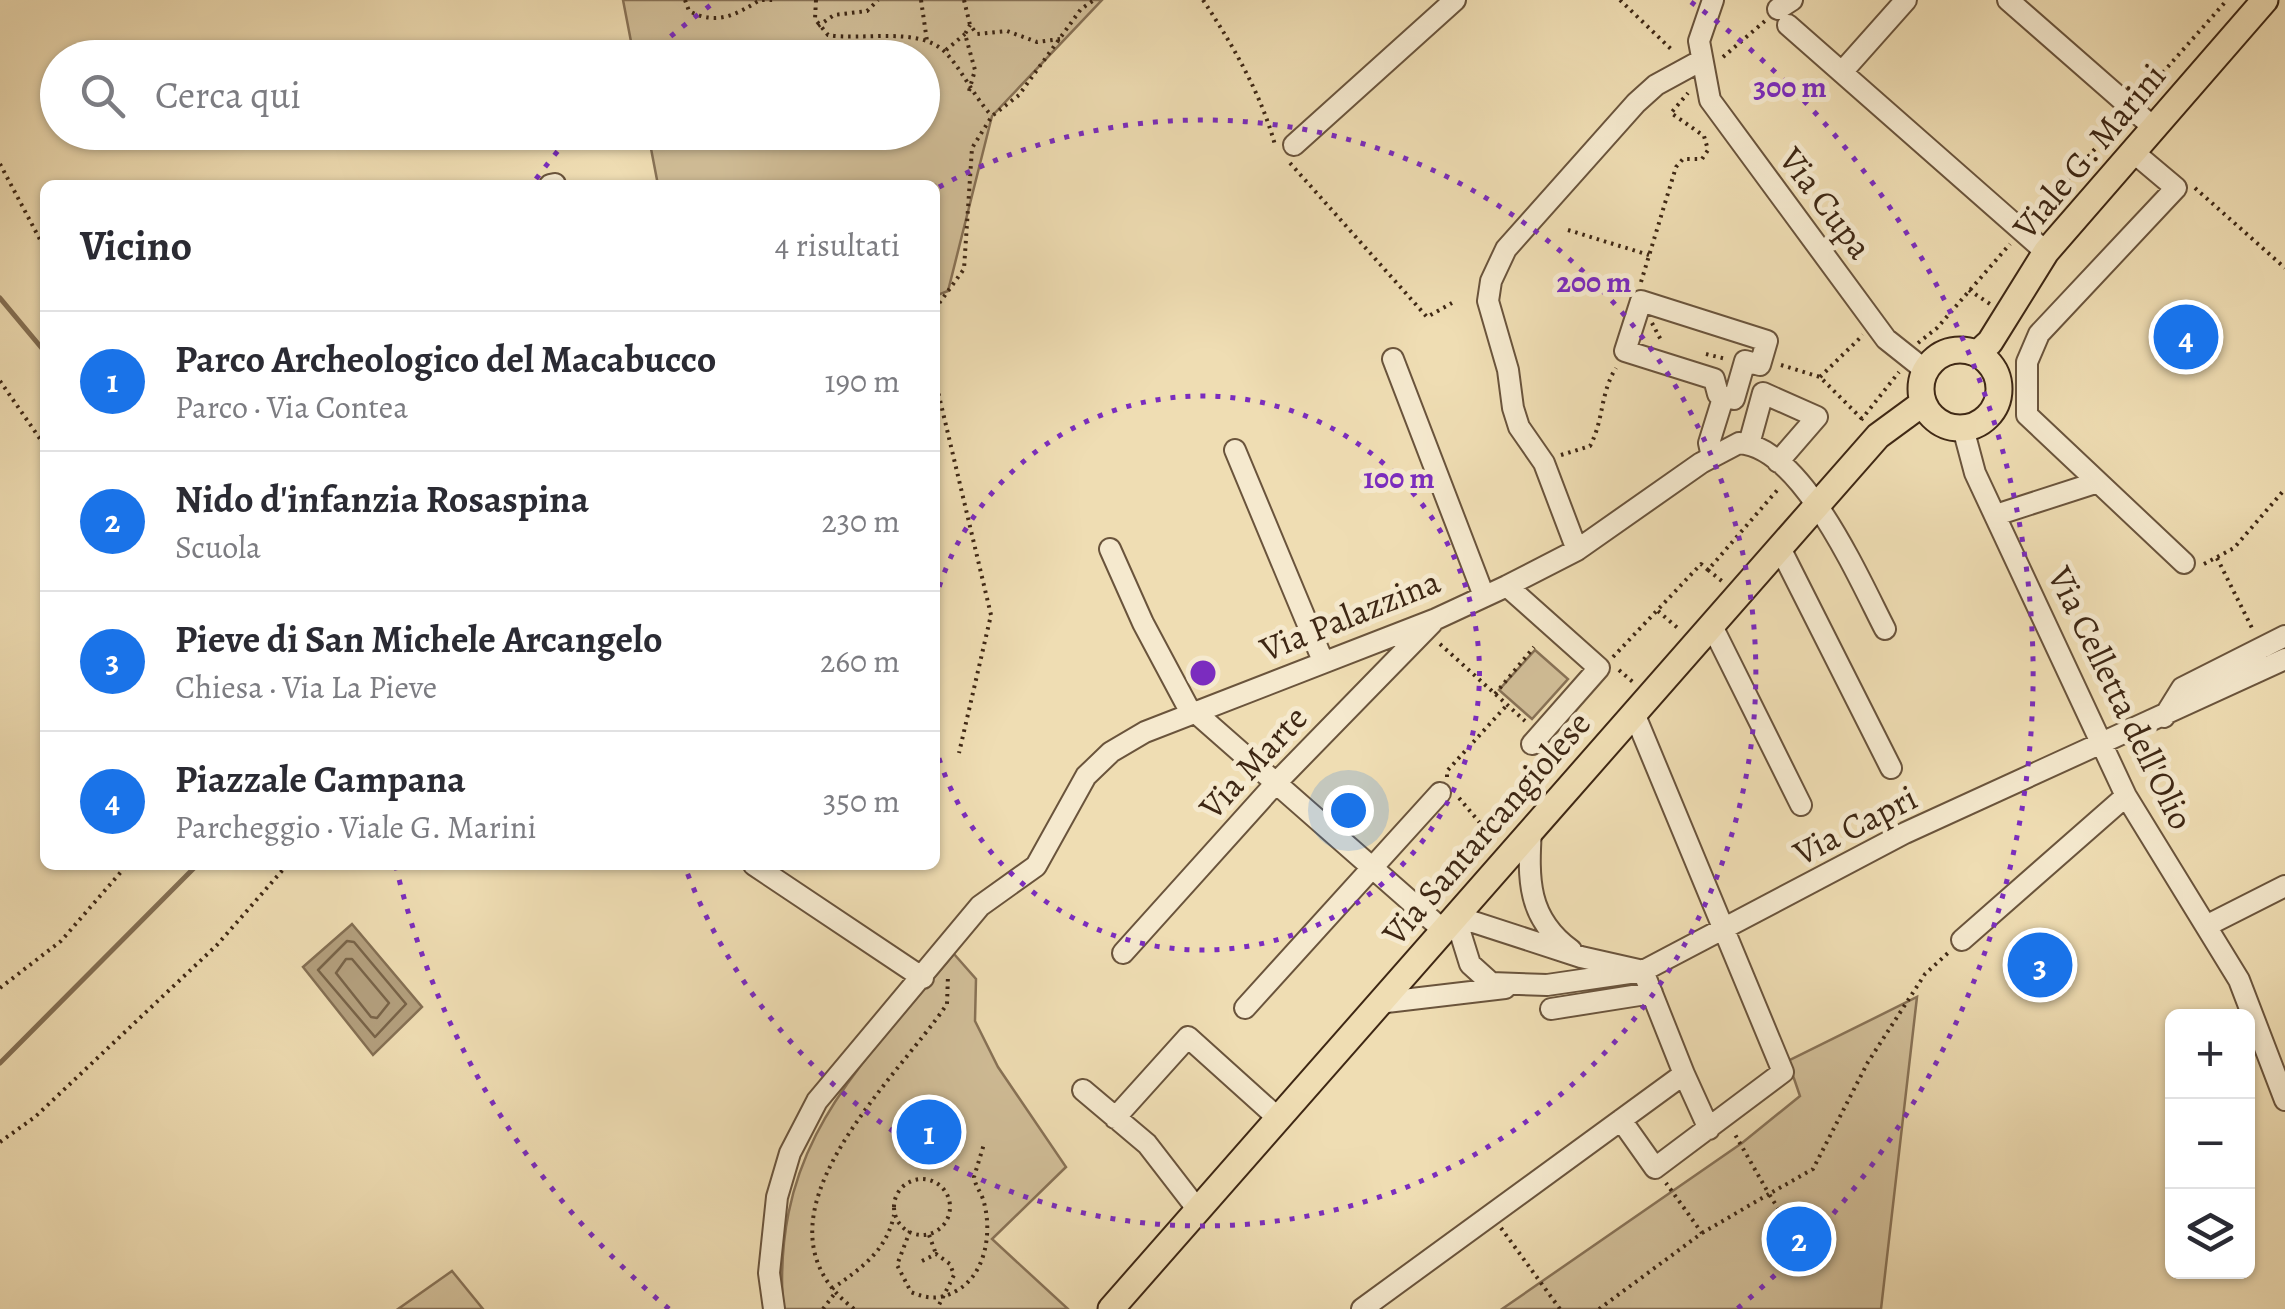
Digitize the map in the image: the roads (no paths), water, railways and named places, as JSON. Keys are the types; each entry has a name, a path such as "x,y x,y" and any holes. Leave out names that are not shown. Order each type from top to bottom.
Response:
{"main road":[{"name":"Viale G. Marini","path":"1978,354 1990,342 2046,252 2258,2"},
{"path":"1966,350 1978,354 1995,372 1998,396 1986,418 1963,428 1939,422 1923,402 1925,370 1942,354 1966,350"},
{"name":"Via Santarcangiolese","path":"1112,1309 1878,436 1923,402"}],"street":[{"path":"1284,145 1455,0"},
{"path":"1577,550 1544,464 1520,427 1513,408 1508,370 1488,300 1491,281 1506,249 1636,103 1656,84 1701,65 1699,41 1713,0"},
{"path":"1842,72 1906,0"},
{"path":"2008,0 2153,127"},
{"path":"1786,11 1842,72 2046,252"},
{"name":"Via Cupa","path":"1701,65 1710,100 1727,126 1886,339 1925,370"},
{"path":"2132,150 2176,188 2031,347 2027,414 2095,483 2184,563"},
{"path":"1641,301 1768,341 1762,359 1760,366 1746,361 1734,399 1718,394 1714,379 1625,351 1641,301"},
{"path":"1393,358 1484,596"},
{"path":"1784,469 1816,417 1763,393 1749,444 1784,469 1817,506 1885,629"},
{"path":"1712,457 1709,444 1723,398"},
{"name":"Via Celletta dell'Olio","path":"1963,428 1975,472 2100,743 2126,796 2239,980 2285,1100"},
{"name":"Via Palazzina","path":"774,1309 768,1273 776,1198 790,1153 826,1089 980,906 1036,866 1086,776 1098,764 1145,732 1322,661 1435,629 1484,596 1577,550 1712,457 1738,443 1749,444"},
{"path":"1235,450 1322,661"},
{"path":"1996,515 2095,483"},
{"path":"1780,548 1891,768"},
{"path":"1110,549 1142,624 1193,713 1369,867 1449,923 1581,958 1648,968 1652,993 1684,1074 1716,1123"},
{"path":"1507,586 1599,668 1529,740"},
{"path":"1711,624 1801,805"},
{"name":"Via Marte","path":"1123,953 1276,782 1435,629"},
{"path":"2164,717 2182,688 2285,636"},
{"name":"Via Capri","path":"1378,1003 1648,968 1905,833 2285,659"},
{"path":"1621,1120 1655,1168 1783,1072 1634,713"},
{"path":"1245,1008 1369,867 1444,789"},
{"path":"1962,940 2126,796"},
{"path":"1531,829 1528,874 1533,903 1558,940 1581,958"},
{"path":"761,870 922,978"},
{"path":"2206,926 2285,886"},
{"name":"Via Capri","path":"1449,923 1470,964 1491,983 1520,986"},
{"path":"1551,1009 1652,993"},
{"path":"1115,1118 1188,1037 1278,1118"},
{"path":"1362,1309 1684,1074"},
{"path":"1083,1090 1148,1144 1198,1210"}],"water":[{"path":"352,924 422,1007 373,1055 303,967"}],"waterway":[{"path":"0,298 40,346"},
{"path":"0,1063 192,870"}],"place":[{"name":"Piazzale Campana","path":"2186,337"},
{"name":"Pieve di San Michele Arcangelo","path":"2040,965"},
{"name":"Parco Archeologico del Macabucco","path":"929,1132"},
{"name":"Nido d'infanzia Rosaspina","path":"1799,1239"}]}
